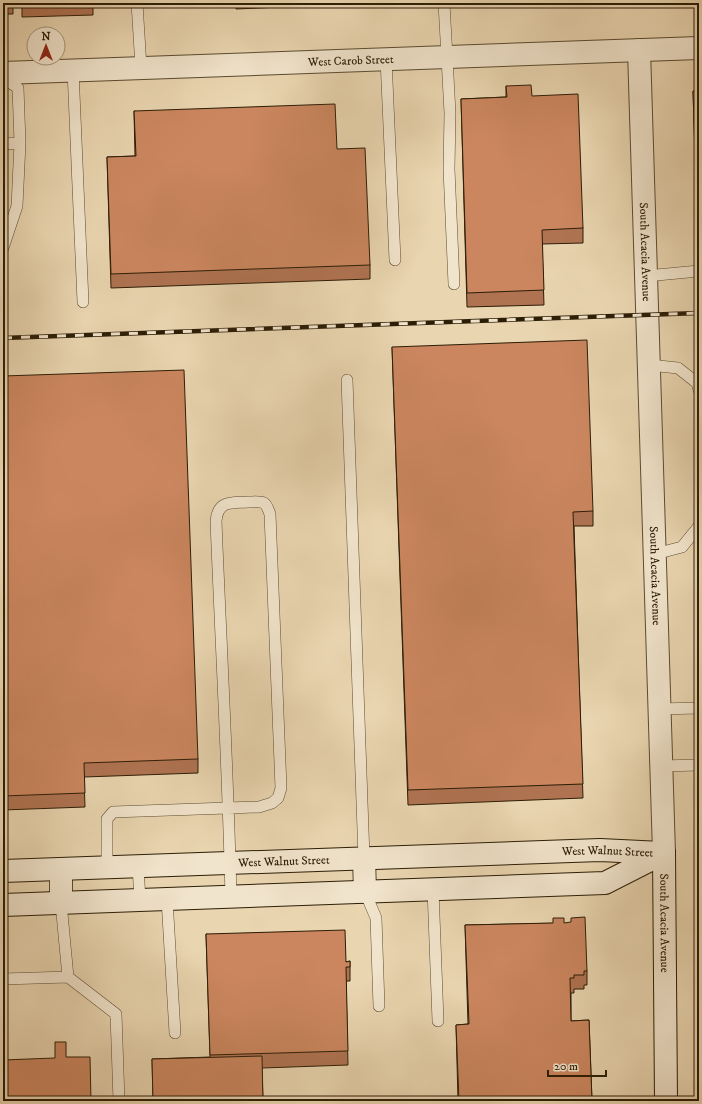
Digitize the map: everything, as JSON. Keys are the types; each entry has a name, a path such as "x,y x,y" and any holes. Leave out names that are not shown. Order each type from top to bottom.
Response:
{"street":[{"name":"West Carob Street","path":"3,73 699,48"},
{"name":"South Acacia Avenue","path":"639,50 664,853 666,1101"},
{"name":"West Walnut Street","path":"3,871 600,850 664,853"},
{"name":"West Walnut Street","path":"3,905 606,883 664,853"},
{"path":"364,858 365,892"},
{"path":"61,869 61,903"}],"lane":[{"path":"137,3 141,67"},
{"path":"444,3 450,113 449,169 454,284"},
{"path":"386,59 395,260"},
{"path":"74,70 83,302"},
{"path":"3,78 18,88 20,143 17,206 3,248"},
{"path":"3,144 20,143"},
{"path":"646,276 699,271"},
{"path":"649,365 678,368 697,383 699,390"},
{"path":"347,380 364,858"},
{"path":"107,867 107,819 113,812 228,808 259,807 272,803 278,798 281,788 270,514 267,506 262,502 229,503 222,505 217,511 216,516 228,808 231,896"},
{"path":"654,554 682,547 699,526"},
{"path":"659,709 699,708"},
{"path":"661,766 699,766"},
{"path":"138,866 140,900"},
{"path":"433,889 438,1021"},
{"path":"365,892 376,918 379,1006"},
{"path":"167,899 175,1033"},
{"path":"61,903 68,977"},
{"path":"3,979 68,977 116,1014 119,1101"}],"building":[{"path":"531,85 532,96 578,94 583,228 542,230 544,290 467,293 461,99 507,97 506,86"},
{"path":"693,91 699,91 699,241 698,241"},
{"path":"335,104 337,149 365,148 370,265 111,274 107,157 136,156 134,111"},
{"path":"587,340 593,511 573,512 583,784 408,790 392,347"},
{"path":"184,370 198,759 84,763 85,793 3,796 3,376"},
{"path":"585,917 587,971 584,971 584,975 574,975 574,978 570,978 571,1021 589,1020 592,1101 459,1101 456,1025 469,1024 465,925 553,923 553,918 564,918 564,923 571,922 571,918"},
{"path":"345,930 346,962 350,961 350,967 346,967 348,1051 210,1055 206,934"},
{"path":"55,1042 66,1042 66,1057 90,1057 91,1101 3,1101 3,1060 55,1058"},
{"path":"262,1056 263,1101 153,1101 152,1059"}],"railway":[{"path":"3,338 699,313"}]}
